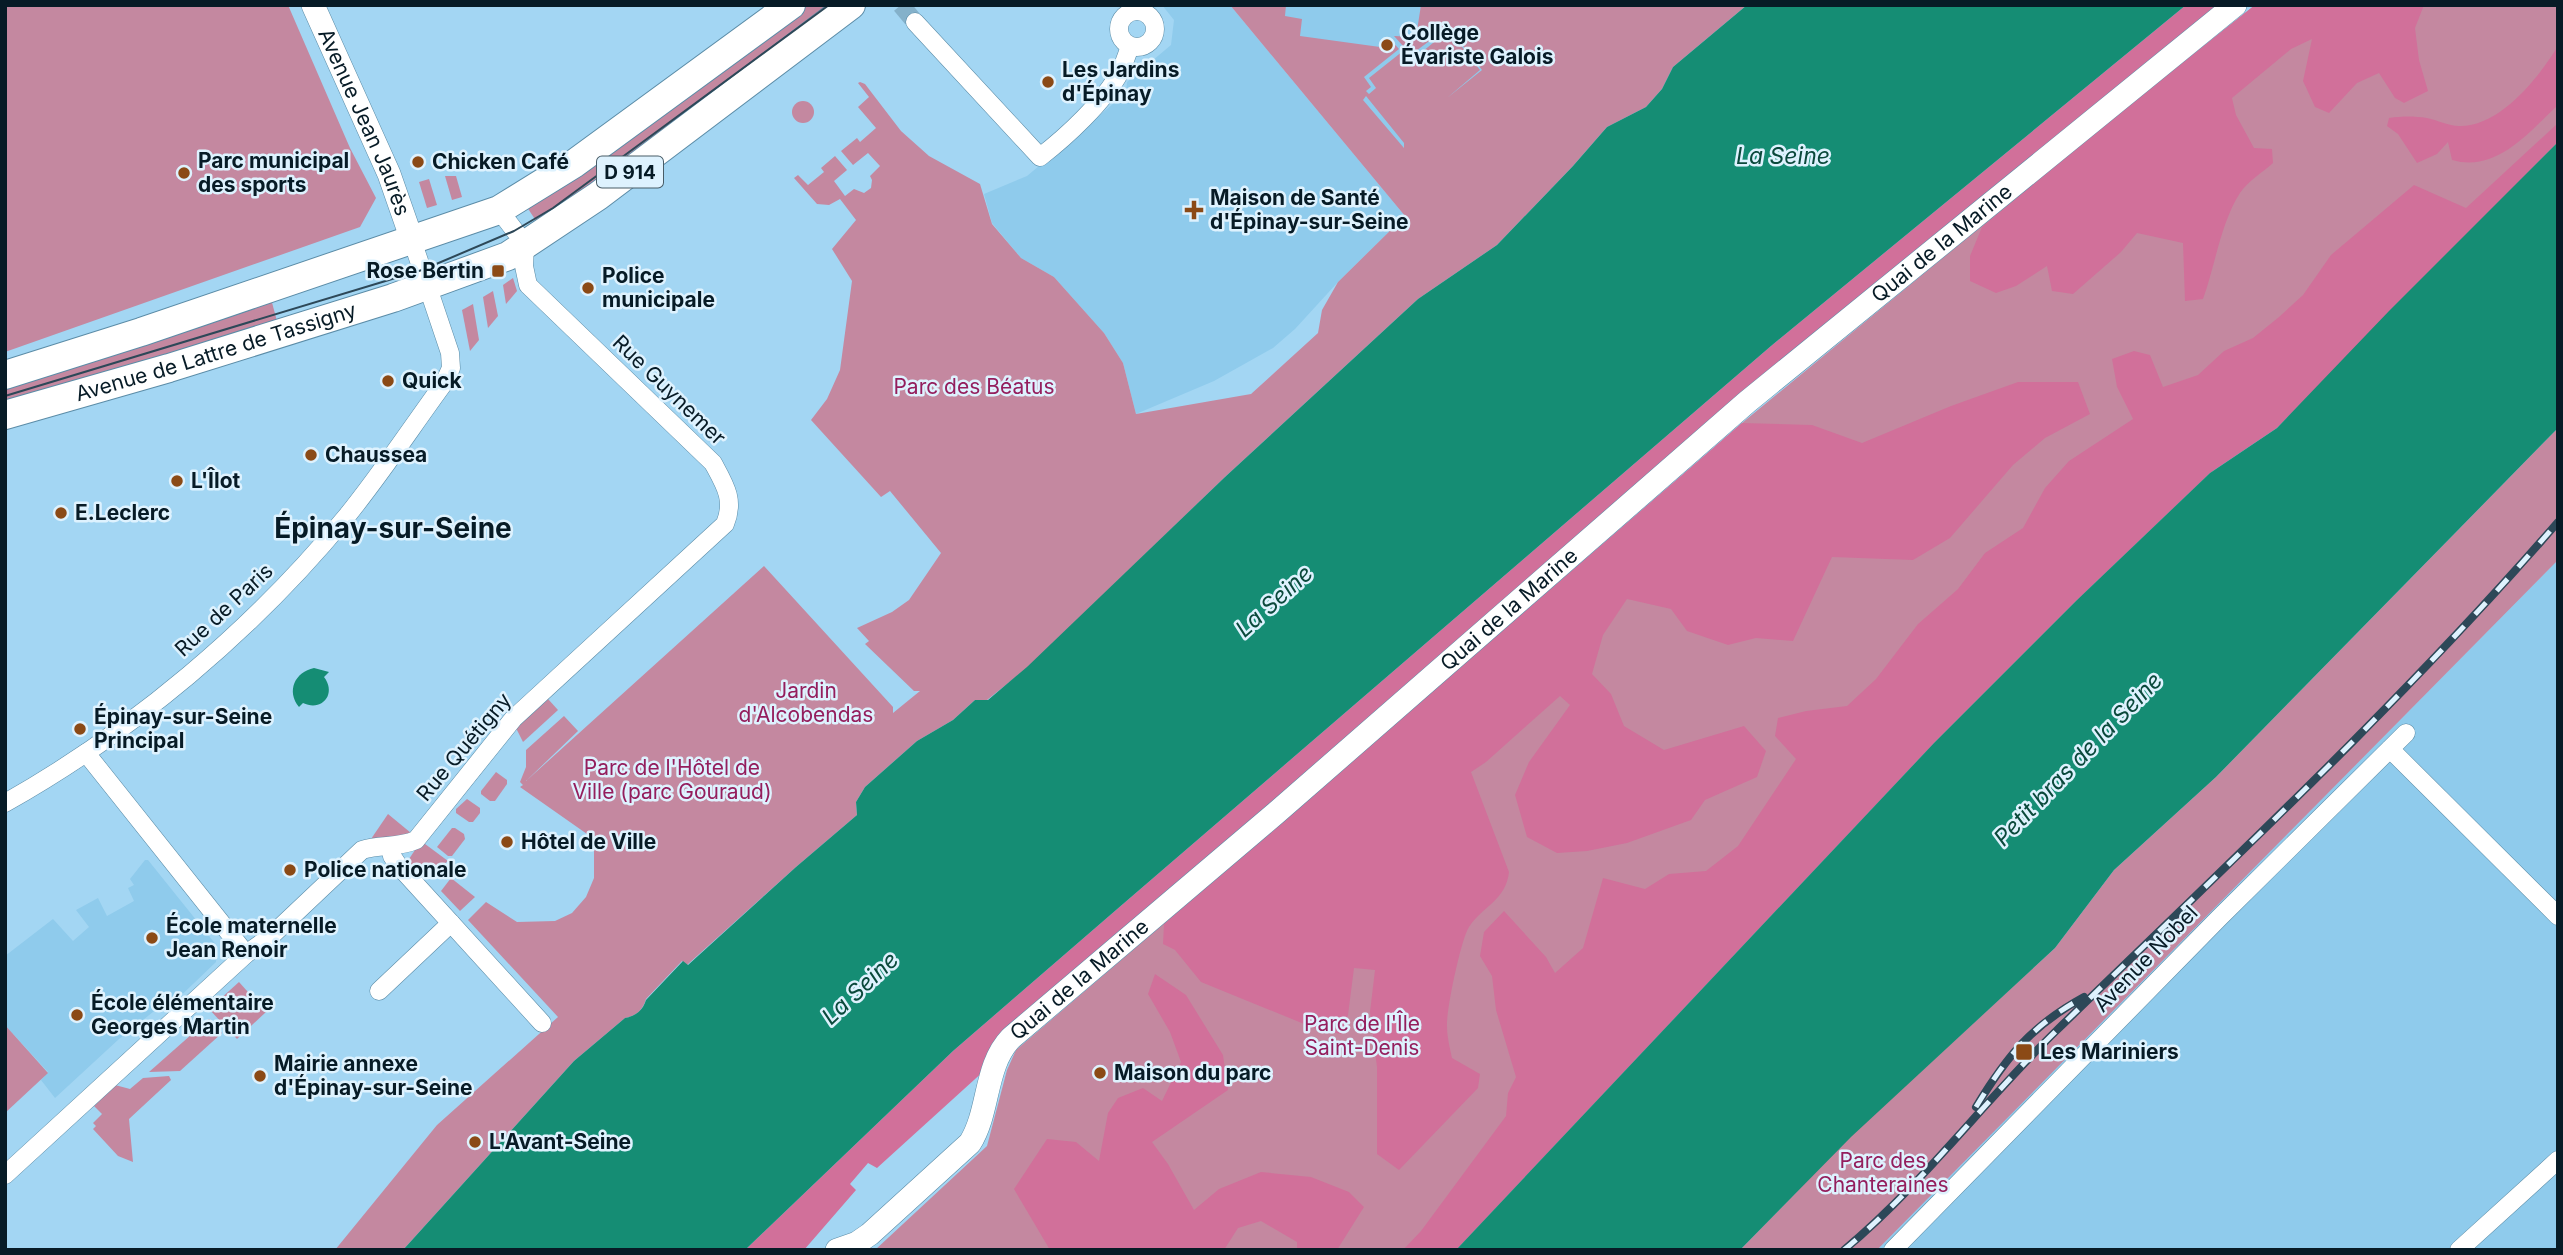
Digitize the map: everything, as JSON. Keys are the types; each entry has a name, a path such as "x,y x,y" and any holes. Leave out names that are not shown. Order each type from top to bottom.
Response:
{"main road":[{"name":"D 914","path":"412,240 499,210 575,163 791,5"},
{"name":"D 914","path":"427,287 509,256 598,196 850,5"},
{"name":"Avenue de Lattre de Tassigny","path":"5,374 141,332 412,240"},
{"name":"Avenue de Lattre de Tassigny","path":"5,415 169,368 427,287"}],"street":[{"name":"Avenue Jean Jaurès","path":"313,5 389,174 412,240"},
{"name":"Quai de la Marine","path":"837,1250 857,1243 870,1234 970,1143 980,1124 998,1056 1011,1038 1276,813 1747,402 2235,5"},
{"path":"1140,8 1153,20 1156,30 1151,41 1141,47 1130,46 1121,39 1119,27 1123,16 1140,8"},
{"path":"915,22 1040,157 1056,145 1110,88 1130,46"},
{"path":"499,210 525,244"},
{"name":"Rue de Paris","path":"5,803 86,753 202,665 296,574 347,515 429,404 451,369 450,353 412,240"},
{"name":"Rue Guynemer","path":"525,244 524,266 528,285 713,463 727,488 730,510"},
{"name":"Rue Quétigny","path":"5,1175 246,954 270,937 362,850 401,846 416,840 513,719 720,530 730,510"},
{"name":"Avenue Nobel","path":"1893,1250 2209,928 2406,733"},
{"path":"2390,749 2558,916"},
{"path":"86,753 246,954"},
{"path":"390,846 398,865 542,1023"},
{"path":"379,991 451,923"},
{"path":"2459,1250 2558,1160"}],"shaded area":[{"name":"Maison de Santé d'Épinay-sur-Seine","path":"1162,5 1230,5 1405,216 1295,329 1273,348 1214,381 1136,414 1123,363 1104,333 1054,277 1021,258 992,223 984,194 1027,176 1126,93 1127,82 1171,45 1174,20"},
{"name":"Collège Évariste Galois","path":"1250,5 1497,5 1484,84 1405,149"},
{"path":"2186,5 2222,5 985,1070 877,1168 868,1163 850,1184 856,1190 804,1250 745,1250 953,1051 1123,904 1771,346"},
{"path":"2255,5 2424,5 2415,28 2419,60 2428,91 2404,103 2395,98 2379,73 2357,83 2329,113 2315,107 2303,81 2312,39 2291,49 2232,98 2236,115 2254,148 2272,149 2273,163 2247,185 2233,205 2203,299 2185,301 2183,243 2137,233 2121,252 2073,294 2052,291 2047,266 2016,286 1996,293 1970,281 1970,256 1982,227"},
{"path":"2558,46 2558,105 2524,138 2498,155 2483,161 2452,160 2448,142 2437,154 2417,163 2398,134 2387,126 2389,118 2399,117 2427,118 2459,126 2489,118 2517,98"},
{"path":"2558,123 2558,142 2277,428 2210,473 2077,600 1934,743 1456,1250 1403,1250 1421,1231 1506,1116 1508,1093 1516,1077 1496,1010 1492,976 1480,956 1484,932 1504,911 1546,957 1555,973 1583,948 1603,878 1645,889 1669,874 1706,871 1738,846 1796,759 1775,736 1778,718 1847,706 1876,679 1918,624 1958,589 1985,553 2023,528 2045,488 2069,461 2133,419 2117,387 2112,359 2134,351 2150,355 2163,387 2198,375 2224,351 2253,338 2279,317 2303,295 2331,255 2414,185 2466,208"},
{"path":"2018,382 2078,382 2090,414 2045,438 2013,465 1950,538 1913,560 1832,557 1793,641 1756,638 1728,645 1687,631 1671,609 1627,599 1603,635 1592,674 1611,694 1624,726 1664,750 1744,726 1766,751 1757,777 1705,800 1691,820 1627,843 1587,851 1557,853 1527,837 1515,795 1529,762 1570,705 1560,696 1486,762 1471,772 1509,872 1499,896 1475,920 1466,934 1447,1018 1452,1058 1480,1074 1478,1088 1399,1170 1377,1154 1377,1067 1370,1012 1375,970 1354,968 1348,1015 1341,1034 1314,1028 1201,982 1175,950 1163,944 1164,924 1742,423 1812,425 1862,443"},
{"path":"2558,560 2558,1250 1877,1250 2369,751"},
{"name":"École élémentaire Georges Martin","path":"145,860 148,860 217,946 216,962 169,1007 163,1004 119,1039 55,1098 41,1080 48,1072 5,1025 5,956 53,919 73,941 89,927 76,910 98,898 107,916 134,901 128,888 134,885 130,879"},
{"path":"1155,974 1186,995 1223,1055 1228,1090 1152,1142 1194,1210 1219,1189 1261,1172 1311,1177 1349,1192 1364,1207 1337,1250 1297,1250 1297,1242 1261,1221 1238,1228 1224,1250 1050,1250 1014,1189 1047,1139 1076,1142 1099,1161 1108,1113 1118,1098 1143,1088 1162,1101 1181,1062 1170,1032 1148,994"}],"green space":[{"name":"Parc municipal des sports","path":"5,5 288,5 350,148 376,198 360,227 5,352"},
{"path":"805,5 839,5 540,227 525,204"},
{"path":"1230,5 1286,5 1285,16 1302,19 1300,36 1380,47 1390,39 1399,49 1364,77 1371,87 1366,91 1369,94 1376,88 1369,78 1403,51 1412,60 1449,30 1480,70 1447,98 1482,70 1448,27 1412,54 1403,46 1394,36 1416,37 1421,5 1747,5 1673,67 1662,89 1646,107 1607,127 1497,245 1418,299 1225,477 1027,668 987,700 975,700 953,720 917,741 865,787 856,802 857,815 687,965 682,961 646,999 638,1012 625,1018 574,1061 403,1250 335,1250 437,1125 558,1017 468,920 486,902 517,922 555,921 572,913 586,897 594,878 594,846 587,834 520,787 523,785 520,782 526,767 526,750 564,716 578,731 526,781 764,566 893,707 893,713 920,691 914,691 865,644 869,641 857,628 892,612 909,600 941,553 890,491 881,497 811,420 827,399 840,370 852,281 832,249 856,220 840,199 829,205 817,204 794,178 798,175 808,185 824,172 821,168 835,156 847,170 834,181 845,196 854,189 864,193 871,188 870,176 880,166 868,153 853,165 841,151 857,138 860,142 876,128 858,107 869,97 858,83 865,84 901,131 929,156 980,184 992,224 1021,258 1054,277 1104,333 1123,363 1136,414 1251,394 1318,333 1322,310 1338,282 1405,216","holes":["1366,96 1404,143 1404,148 1363,100"]},
{"name":"Parc de l'Île Saint-Denis","path":"2255,5 2558,5 2558,142 2389,311 2210,473 2077,600 1934,743 1456,1250 875,1250 987,1146 1007,1070 1016,1050 1533,607 1742,423 2097,131"},
{"path":"803,101 811,104 814,112 811,120 803,123 795,120 792,112 795,104"},
{"path":"445,176 456,176 462,197 452,200"},
{"path":"429,179 437,205 427,208 419,182"},
{"path":"513,278 517,291 506,304 503,285"},
{"path":"493,291 498,316 488,328 483,297"},
{"path":"270,295 278,325 5,407 5,383"},
{"path":"473,304 479,340 470,351 462,310"},
{"name":"Parc des Chanteraines","path":"2558,428 2558,560 1877,1250 1740,1250 1850,1137 2055,948 2114,870 2216,777"},
{"path":"548,699 558,710 523,742 516,728"},
{"path":"496,772 507,780 507,784 495,801 490,801 481,791"},
{"path":"467,799 480,808 480,813 473,822 456,813 456,809"},
{"path":"388,814 411,833 371,839"},
{"path":"452,828 464,834 465,839 452,856 448,856 437,847"},
{"path":"421,841 448,861 427,871 412,866 407,862"},
{"path":"451,878 475,897 460,911 441,891"},
{"path":"239,982 266,1012 237,1039 209,1009"},
{"path":"209,1019 222,1033 180,1071 149,1072"},
{"path":"5,1025 48,1073 5,1113"},
{"path":"169,1076 171,1080 129,1119 133,1162 118,1156 93,1129 96,1126 93,1123 102,1114 94,1106 115,1085 130,1089 143,1078"}],"water":[{"name":"La Seine","path":"1747,5 2186,5 1771,346 1123,904 953,1051 745,1250 403,1250 574,1061 625,1018 638,1012 683,961 688,965 857,815 856,802 865,787 917,741 953,720 975,700 988,700 1027,667 1225,477 1418,299 1497,245 1607,127 1646,107 1662,89 1673,67"},
{"name":"Petit bras de la Seine","path":"2558,142 2558,428 2216,777 2114,870 2055,948 1851,1137 1740,1250 1456,1250 1934,743 2077,600 2210,473 2277,428 2389,311"},
{"path":"314,668 329,672 324,677 328,683 328,695 321,703 303,703 299,707 293,695 294,683 307,670"}],"tunnel":[{"path":"901,5 915,22"}],"tram line":[{"path":"5,396 422,270 514,231 553,208 829,5"}],"railway":[{"path":"1844,1250 1873,1225 1927,1170 2030,1057 2376,718 2499,589 2558,522"},
{"path":"1976,1107 1998,1072 2022,1044 2049,1019 2084,997"}],"place":[{"name":"Collège Évariste Galois","path":"1387,45"},
{"name":"Les Jardins d'Épinay","path":"1048,82"},
{"name":"Chicken Café","path":"418,162"},
{"name":"Parc municipal des sports","path":"184,173"},
{"name":"Maison de Santé d'Épinay-sur-Seine","path":"1194,210"},
{"name":"Rose Bertin","path":"498,271"},
{"name":"Police municipale","path":"588,288"},
{"name":"Quick","path":"388,381"},
{"name":"Chaussea","path":"311,455"},
{"name":"L'Îlot","path":"177,481"},
{"name":"E.Leclerc","path":"61,513"},
{"name":"Épinay-sur-Seine Principal","path":"80,729"},
{"name":"Hôtel de Ville","path":"507,842"},
{"name":"Police nationale","path":"290,870"},
{"name":"École maternelle Jean Renoir","path":"152,938"},
{"name":"École élémentaire Georges Martin","path":"77,1015"},
{"name":"Les Mariniers","path":"2024,1052"},
{"name":"Maison du parc","path":"1100,1073"},
{"name":"Mairie annexe d'Épinay-sur-Seine","path":"260,1076"},
{"name":"L'Avant-Seine","path":"475,1142"}],"district":[{"name":"Épinay-sur-Seine","path":"393,528"}],"park label":[{"name":"Parc des Béatus","path":"974,387"},
{"name":"Jardin d'Alcobendas","path":"806,703"},
{"name":"Parc de l'Hôtel de Ville (parc Gouraud)","path":"672,780"}]}
